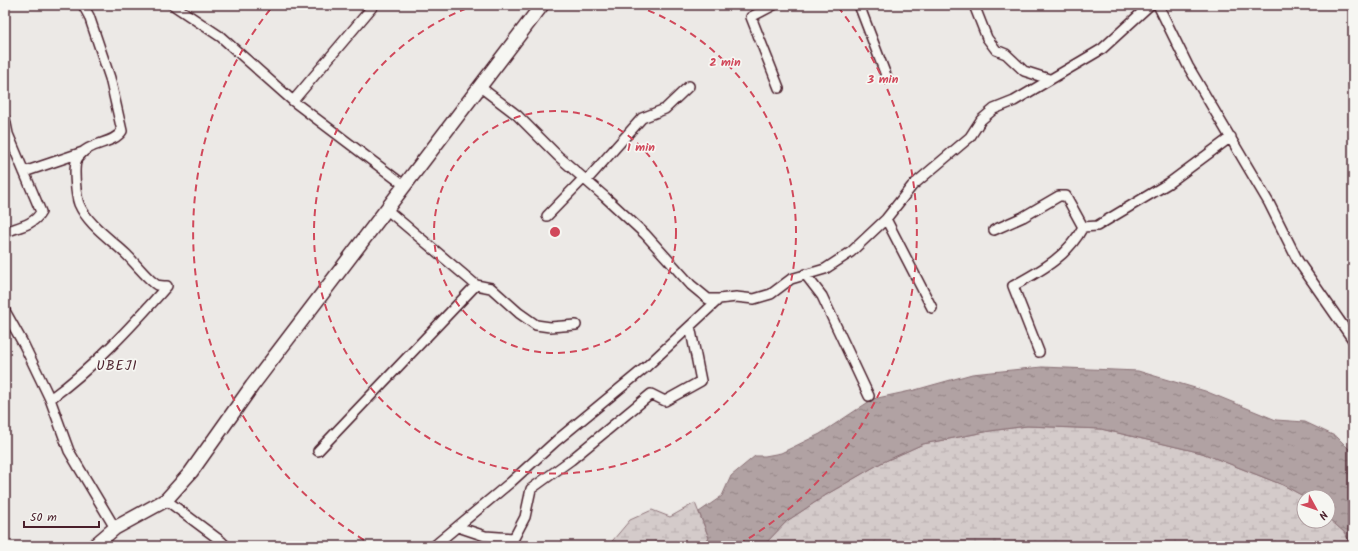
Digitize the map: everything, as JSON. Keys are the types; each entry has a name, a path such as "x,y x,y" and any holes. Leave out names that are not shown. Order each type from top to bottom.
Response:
{"street":[{"path":"24,172 84,151 94,145 119,135 122,131 110,78 89,16 83,5"},
{"path":"173,5 221,38 293,101 404,185"},
{"path":"293,101 374,5"},
{"path":"94,546 115,528 166,500 191,472 252,386 542,5"},
{"path":"774,5 751,17 779,88"},
{"path":"859,5 887,78"},
{"path":"974,5 988,38 996,50 1006,54 1024,71 1049,79"},
{"path":"479,86 517,115 558,156 645,234 691,286 708,299 736,297 754,299 771,294 791,279 825,269 851,252 886,219 912,186 970,137 981,120 994,109 1014,101 1102,48 1150,5"},
{"path":"1158,5 1188,66 1269,202 1298,261 1353,340"},
{"path":"547,216 585,179 642,118 665,109 689,86"},
{"path":"5,119 8,134 41,212 33,222 5,232"},
{"path":"1083,227 1097,226 1169,183 1231,138"},
{"path":"50,399 65,388 94,362 133,324 166,286 157,286 127,255 113,244 87,216 79,204 74,168 77,160 84,151"},
{"path":"994,230 1023,217 1059,196 1066,196 1083,227"},
{"path":"386,209 476,285 491,288 519,313 536,325 576,326"},
{"path":"886,219 932,308"},
{"path":"1039,352 1013,286 1049,266 1076,239 1083,227"},
{"path":"805,274 822,296 869,396"},
{"path":"318,451 476,285"},
{"path":"434,546 511,482 556,441 646,367 719,299"},
{"path":"5,311 24,345 50,399 69,451 115,528"},
{"path":"458,527 485,536 514,538 525,517 531,489 571,460 651,394 665,401 701,381 690,326"},
{"path":"166,500 221,540 226,546"}],"green space":[{"path":"1027,426 1101,429 1202,453 1283,485 1296,492 1296,529 1336,529 1336,525 1344,532 1352,546 763,546 787,521 829,493 881,463 923,444 990,431"},
{"path":"695,503 709,538 704,546 608,546 630,520 652,510 670,517"}],"water":[{"path":"1042,367 1138,371 1205,391 1276,420 1305,422 1337,437 1353,453 1353,546 1344,532 1336,525 1336,489 1296,489 1296,492 1283,485 1202,453 1101,429 1027,426 990,431 923,444 881,463 829,493 787,521 763,546 704,546 709,538 699,512 722,496 731,476 755,456 781,453 820,434 873,399 915,390 972,374"}],"district":[{"name":"UBEJI","path":"117,366"}]}
